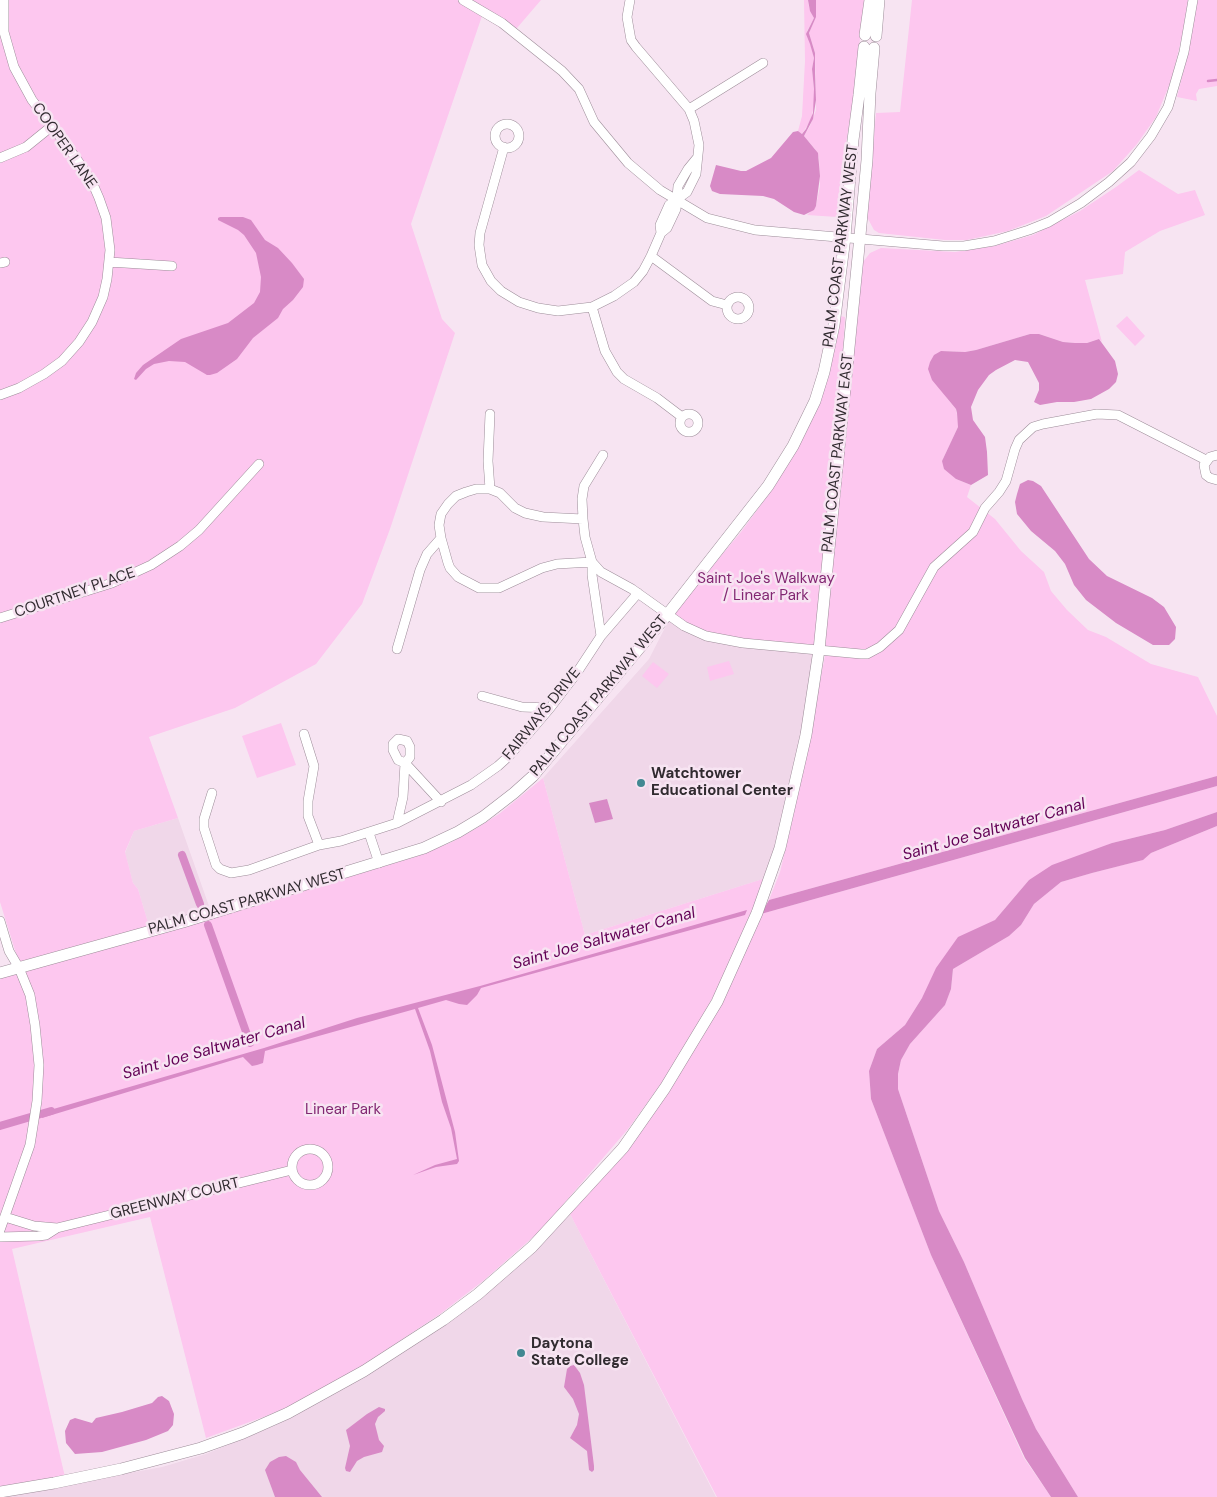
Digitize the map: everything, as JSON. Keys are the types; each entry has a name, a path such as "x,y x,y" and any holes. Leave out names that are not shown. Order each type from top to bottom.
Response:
{"main road":[{"path":"865,94 870,42 870,0"},
{"path":"870,42 879,0"},
{"name":"PALM COAST PARKWAY EAST","path":"0,1492 54,1483 148,1463 200,1448 288,1413 364,1370 427,1331 478,1294 532,1247 623,1148 665,1088 717,1002 763,897 780,848 804,745 819,650 860,238 867,160 865,94"},
{"name":"PALM COAST PARKWAY WEST","path":"0,973 192,919 424,848 464,828 494,809 524,786 542,767 667,615 768,486 787,456 814,401 831,344 845,237 853,140 865,94"}],"street":[{"name":"COOPER LANE","path":"0,395 19,388 44,374 74,349 88,330 98,311 106,285 109,262 108,228 99,198 83,167 21,83 11,60 3,40 4,0"},
{"path":"463,0 502,23 562,71 579,89 591,117 621,155 652,184 707,218 755,230 943,246 980,244 1029,230 1049,222 1081,203 1109,182 1131,162 1151,136 1168,107 1184,52 1193,0"},
{"path":"504,147 480,234 480,256 486,274 510,298 528,305 558,311 592,307 629,286 643,271 651,256 661,233 660,225 669,206 687,192 696,174 699,145 694,121 689,109 633,44 628,26 627,12 630,0"},
{"path":"689,109 763,63"},
{"path":"0,158 26,147 52,126"},
{"path":"651,256 712,301 727,305"},
{"path":"109,262 172,266"},
{"path":"592,307 605,351 617,372 633,385 657,398 682,417"},
{"path":"490,414 488,461 490,488"},
{"path":"592,562 601,572 638,593 667,615 692,630 712,638 743,643 867,654 888,642 899,630 934,567 970,536 985,508 1002,487 1008,476 1015,449 1022,436 1037,426 1097,414 1118,415 1206,460"},
{"path":"1217,455 1206,460 1204,465 1206,475 1217,480"},
{"path":"601,636 592,575 592,562 585,537 582,499 584,486 603,456"},
{"name":"COURTNEY PLACE","path":"0,618 120,580 151,565 180,546 199,530 259,464"},
{"path":"583,519 543,517 525,513 515,508 500,492 490,488 471,490 460,494 452,500 442,514 439,525 448,563 453,573 471,585 485,589 507,586 550,566 592,562"},
{"path":"397,649 420,570 427,554 441,538"},
{"name":"FAIRWAYS DRIVE","path":"212,793 204,825 213,858 220,869 238,873 319,845 341,841 397,823 471,785 509,756 550,708 576,674 601,636 638,593"},
{"path":"482,696 522,707 550,708"},
{"path":"304,734 314,766 308,801 308,816 319,845"},
{"path":"397,823 403,797 404,763 441,802"},
{"path":"369,833 379,863"},
{"path":"0,921 9,951 19,968 28,990 38,1046 38,1082 29,1149 0,1230"},
{"path":"307,1149 313,1149 323,1154 328,1164 326,1176 316,1184 310,1185 301,1182 294,1176 292,1170 292,1164 297,1154 307,1149"},
{"name":"GREENWAY COURT","path":"57,1228 292,1170"},
{"path":"5,1217 34,1226 57,1228"},
{"path":"0,1237 46,1235 57,1228"}],"shaded area":[{"path":"808,0 816,0 816,17 809,33 815,53 816,100 813,119 804,136 818,153 820,176 816,206 814,210 804,215 794,212 774,199 763,196 720,194 712,191 710,186 716,165 746,171 771,158 793,132 798,131 802,134 806,129 813,113 814,89 812,69 814,58 806,34 814,18 810,11"},
{"path":"220,217 243,217 251,220 265,240 278,248 292,263 304,279 303,287 283,309 278,318 253,338 237,359 217,373 207,375 185,362 169,361 154,364 146,369 136,380 134,379 136,373 143,365 181,339 228,323 254,303 260,292 261,277 256,253 244,235 218,220"},
{"path":"1030,334 1039,334 1063,342 1075,343 1087,343 1099,339 1115,361 1118,374 1116,382 1109,389 1091,399 1040,405 1034,402 1039,390 1039,383 1028,362 1015,360 996,370 989,375 978,390 971,407 973,420 985,437 988,475 971,485 956,479 944,469 942,461 958,427 957,413 956,409 932,380 928,369 930,362 934,355 941,351 965,352 976,350"},
{"path":"1028,480 1041,486 1089,559 1107,576 1152,598 1164,607 1176,627 1175,639 1169,645 1153,645 1116,623 1086,600 1074,585 1065,564 1055,551 1031,531 1017,514 1015,502 1020,484"},
{"path":"672,614 780,643 815,645 802,735 777,847 766,878 585,935 543,778 649,659"},
{"path":"1217,776 1217,786 761,914 769,900"},
{"path":"607,799 613,819 595,823 589,803"},
{"path":"1217,812 1217,826 1151,853 1143,860 1061,882 1034,904 1021,925 1009,936 953,969 951,989 945,1005 910,1044 901,1060 898,1074 898,1089 939,1211 964,1262 1036,1429 1078,1497 1051,1497 1025,1458 931,1255 871,1099 869,1071 877,1049 905,1025 922,998 936,968 958,937 995,920 1029,880 1052,865 1112,843 1165,830"},
{"path":"178,818 210,909 149,926 138,889 133,883 125,853 134,831"},
{"path":"747,910 745,915 481,988 467,1005 446,1000 418,1008 432,1045 455,1132 459,1161 457,1164 436,1167 413,1175 435,1165 457,1159 451,1128 442,1102 430,1051 415,1009 265,1051 263,1063 257,1065 252,1066 243,1057 42,1118 43,1112 264,1048 357,1018 480,986"},
{"name":"Daytona State College","path":"569,1212 716,1497 0,1497 162,1467 206,1454 274,1426 356,1381 443,1325"},
{"path":"574,1365 580,1373 584,1385 594,1466 592,1472 589,1470 587,1451 570,1438 577,1425 579,1414 573,1399 564,1387 567,1369"},
{"path":"162,1396 169,1401 174,1414 173,1425 168,1431 146,1440 102,1452 75,1454 66,1443 65,1431 70,1420 75,1418 92,1423 96,1418 152,1403"},
{"path":"379,1407 385,1409 375,1424 379,1440 384,1446 382,1452 364,1457 357,1461 350,1472 346,1471 350,1446 346,1430"},
{"path":"286,1456 296,1462 300,1470 322,1497 275,1497 265,1470 270,1462 279,1457"}],"green space":[{"path":"0,0 541,0 511,35 482,16 411,224 442,319 455,333 390,529 362,604 316,664 235,708 149,737 178,818 134,831 125,852 133,883 138,889 149,926 19,963 0,902"},
{"path":"804,0 808,0 814,18 807,31 814,58 812,69 814,105 811,120 802,134 798,131 802,116 805,61"},
{"path":"816,0 864,0 854,95 841,174 837,217 807,215 816,206 820,186 819,158 815,149 804,136 816,110 815,53 809,33 816,17"},
{"path":"912,0 1188,0 1182,37 1171,81 1156,117 1137,144 1113,171 1046,216 1008,231 967,240 945,240 879,233 874,230 867,217 876,113 900,112"},
{"path":"1197,0 1217,0 1217,86 1199,89 1196,94 1197,101 1177,97 1188,53"},
{"path":"1139,170 1178,194 1195,190 1205,215 1160,231 1125,252 1123,274 1085,280 1102,342 1099,339 1087,343 1063,342 1039,334 1030,334 976,350 965,352 941,351 946,397 956,409 958,420 958,427 942,461 956,479 971,485 967,497 995,519 1021,551 1044,572 1051,591 1088,630 1106,637 1151,664 1198,677 1217,716 1217,776 769,900 780,872 792,822 825,656 826,615 863,262 870,253 881,248 955,252 995,246 1033,235 1080,211"},
{"name":"Saint Joe's Walkway / Linear Park","path":"840,316 845,317 840,397 815,645 727,638 706,634 672,614 741,532 769,494 795,453 829,377"},
{"path":"1127,316 1145,336 1135,346 1116,326"},
{"path":"729,661 734,674 710,681 707,667"},
{"path":"653,662 669,674 657,688 642,676"},
{"path":"281,723 296,765 257,778 242,736"},
{"name":"Linear Park","path":"543,778 585,935 766,878 723,978 696,1029 663,1081 628,1129 541,1230 483,1281 440,1314 362,1366 299,1402 206,1438 150,1217 12,1249 65,1477 0,1488 0,977 213,918 415,857 452,842 477,828 499,814"},
{"path":"1217,786 1217,812 1165,830 1112,843 1029,880 995,920 922,998 905,1025 877,1049 869,1071 871,1099 931,1255 1024,1458 1051,1497 717,1497 569,1212 626,1151 761,914"},
{"path":"1217,826 1217,1497 1078,1497 1036,1429 964,1262 939,1211 898,1089 898,1074 901,1060 910,1044 945,1005 951,989 953,969 1009,936 1021,925 1034,904 1061,882 1142,860 1151,853"}],"waterway":[{"path":"1208,81 1217,80"},
{"path":"182,855 200,904"},
{"path":"208,925 250,1043"},
{"name":"Saint Joe Saltwater Canal","path":"0,1126 51,1111"}],"place":[{"name":"Watchtower Educational Center","path":"641,783"},
{"name":"Daytona State College","path":"521,1353"}]}
